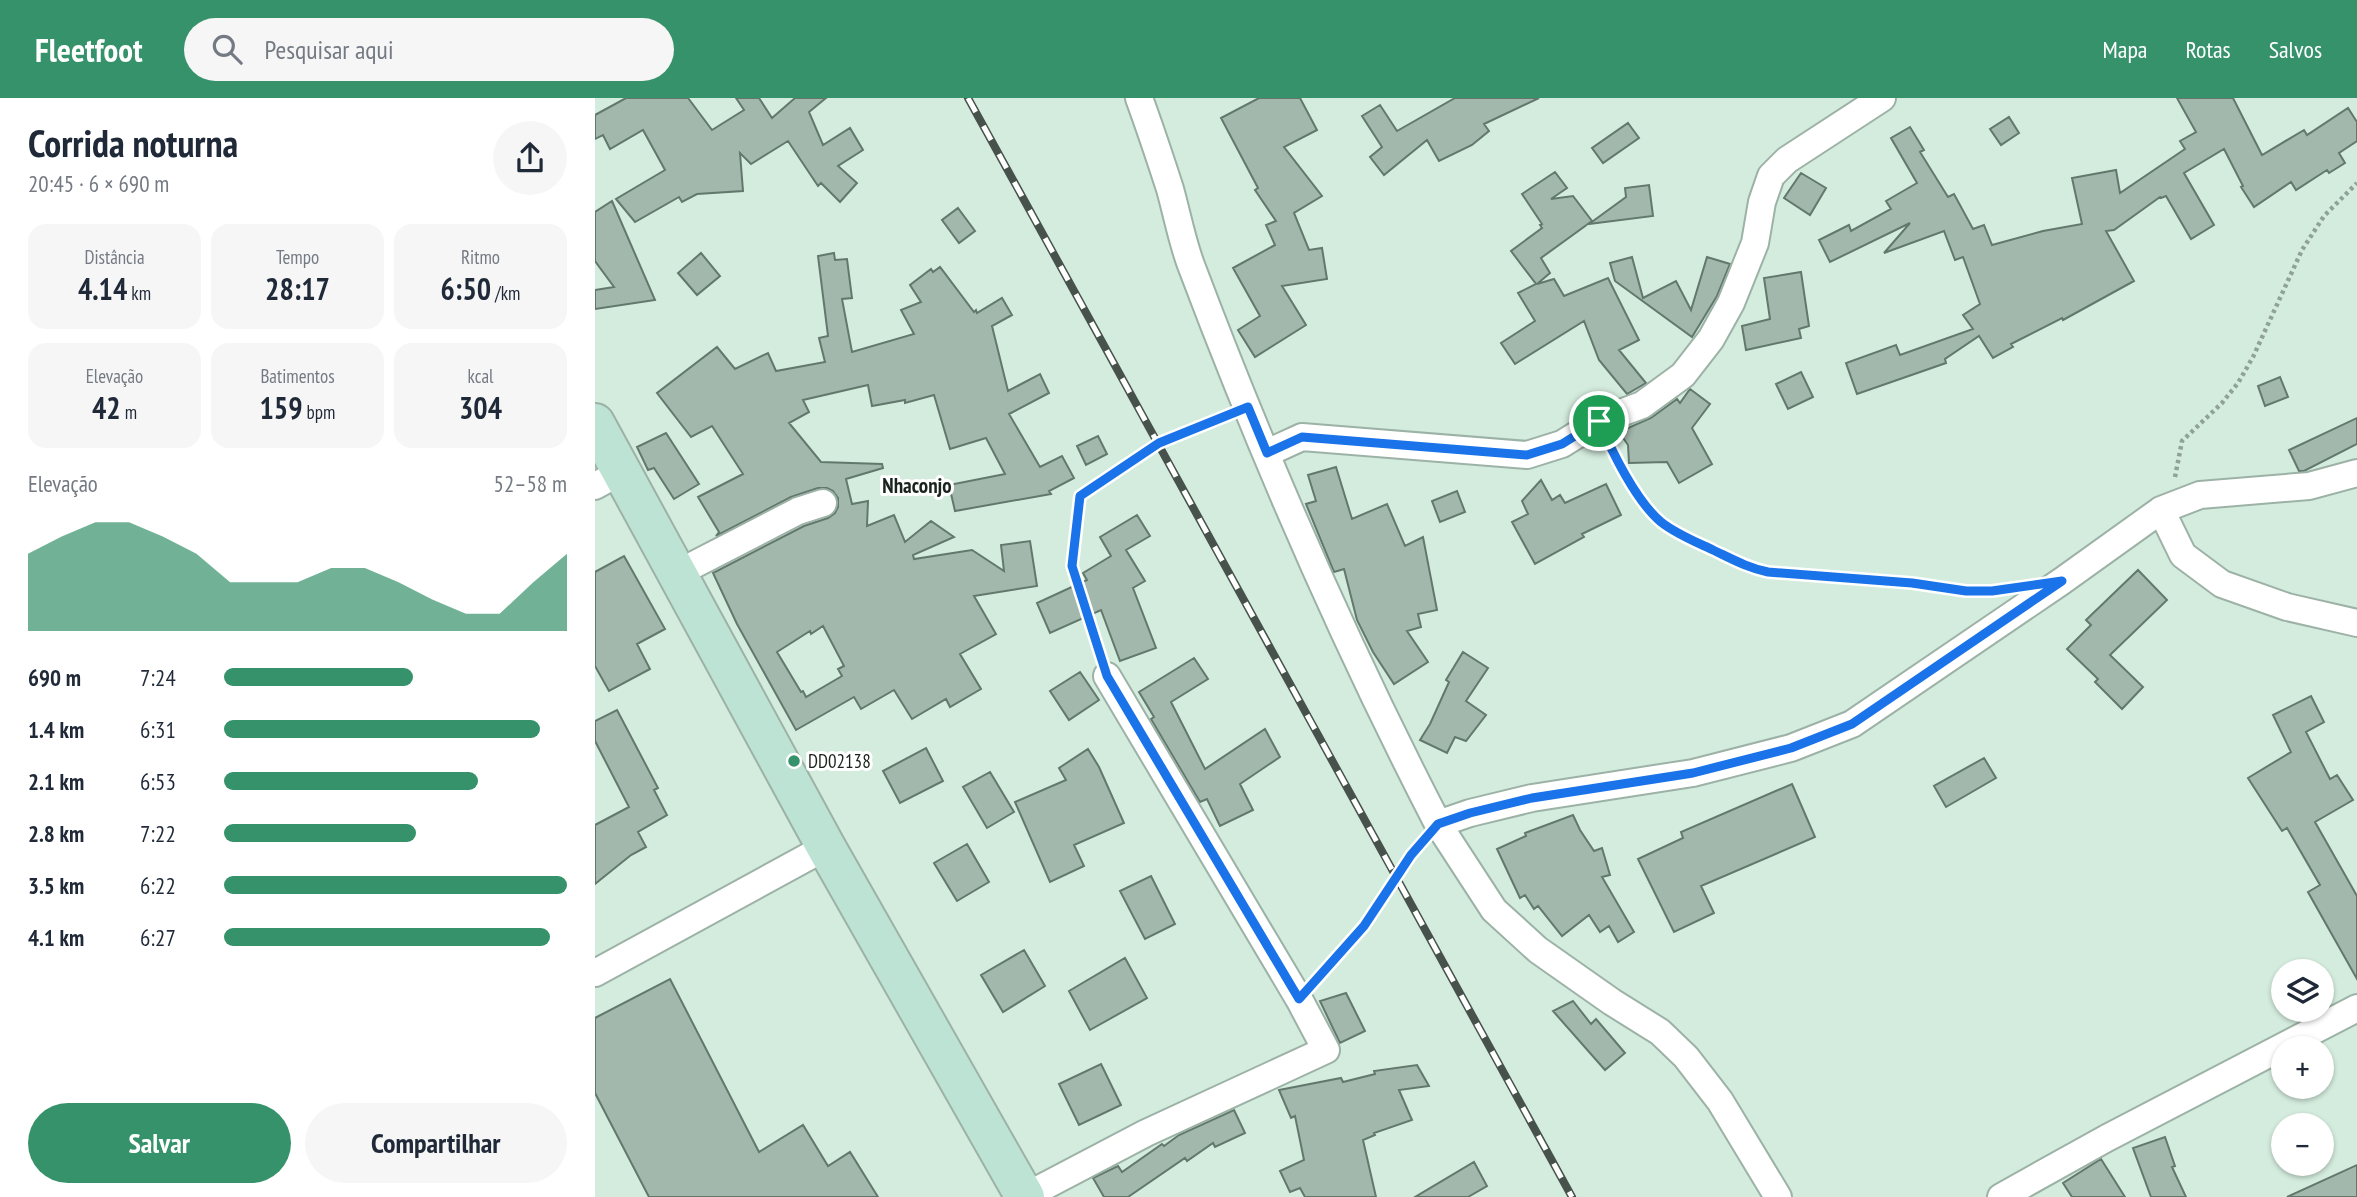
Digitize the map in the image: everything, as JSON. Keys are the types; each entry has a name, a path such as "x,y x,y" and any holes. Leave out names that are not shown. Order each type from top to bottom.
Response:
{"main road":[{"path":"595,423 609,479 677,573 826,847 1025,1197"}],"street":[{"path":"1139,98 1170,189 1190,262 1248,407 1355,657 1438,824 1494,910 1538,950 1660,1032 1686,1057 1720,1101 1778,1197"},
{"path":"1267,453 1302,437 1527,455 1562,444 1599,421 1642,405 1683,375 1711,339 1731,303 1755,243 1762,202 1771,176 1787,160 1882,98"},
{"path":"1438,824 1532,798 1693,773 1791,748 1852,724 2161,510 2200,495 2308,486 2357,473"},
{"path":"677,573 798,511 823,503"},
{"path":"2161,510 2183,555 2222,584 2287,607 2357,623"},
{"path":"1025,1197 1146,1133 1326,1050 1299,999 1107,676"},
{"path":"595,973 826,847"},
{"path":"2001,1197 2107,1138 2357,1008"}],"path":[{"path":"2161,510 2176,475 2182,441 2222,403 2238,383 2253,357 2302,250 2324,216 2357,183"},
{"path":"1107,676 1072,566 1080,496 1159,443 1248,407"},
{"path":"1599,421 1612,453 1649,509 1662,522 1686,537 1752,569 1912,583 1966,591 2015,588"},
{"path":"1299,999 1364,926 1411,855 1438,824"}],"building":[{"path":"626,98 688,98 712,130 744,110 736,98 759,98 772,118 795,98 826,98 809,112 823,145 850,128 863,150 838,166 857,183 840,202 821,183 818,186 788,141 751,164 740,153 743,191 697,194 682,202 679,197 635,222 616,199 665,170 643,130 610,149 603,135 595,139 595,115"},
{"path":"1259,98 1300,98 1317,130 1284,147 1322,196 1294,213 1309,250 1322,248 1327,279 1282,286 1306,325 1255,357 1238,330 1260,316 1233,268 1275,245 1266,225 1276,221 1255,190 1258,188 1221,118"},
{"path":"1455,98 1539,98 1484,124 1489,131 1472,145 1439,161 1427,140 1384,175 1370,157 1382,147 1362,116 1380,105 1397,131"},
{"path":"2177,98 2233,98 2262,155 2304,130 2307,135 2348,108 2357,122 2357,141 2339,153 2345,163 2329,173 2327,170 2296,190 2291,182 2254,207 2241,187 2243,186 2224,149 2184,173 2214,225 2191,239 2166,196 2160,197 2114,230 2106,231 2134,281 2063,320 2062,318 2011,344 2013,347 1993,358 1979,336 1945,359 1946,363 1857,394 1846,363 1896,345 1900,355 1973,329 1963,315 1980,304 1963,257 1955,260 1944,231 1884,253 1910,223 1830,262 1819,240 1849,225 1851,231 1891,209 1886,201 1917,183 1891,138 1910,127 1924,150 1920,152 1948,197 1954,194 1973,229 1984,225 1992,245 2082,224 2072,178 2116,170 2120,193 2185,149 2180,141 2196,132"},
{"path":"2009,117 2019,133 2001,145 1990,129"},
{"path":"1628,123 1639,138 1603,163 1592,148"},
{"path":"1555,172 1567,188 1551,199 1573,196 1592,221 1541,258 1550,273 1537,284 1554,279 1564,296 1608,278 1639,340 1619,350 1646,383 1627,394 1599,360 1584,321 1515,364 1501,343 1535,321 1518,293 1536,284 1511,251 1542,228 1522,194"},
{"path":"1801,173 1826,188 1810,215 1784,198"},
{"path":"1649,185 1653,216 1589,224 1626,197 1625,188"},
{"path":"612,201 655,300 595,309 595,290 614,287 595,261 595,212"},
{"path":"958,208 975,231 959,243 942,220"},
{"path":"701,253 720,276 697,295 678,273"},
{"path":"834,253 835,260 847,259 852,298 842,299 852,352 914,334 901,310 921,302 910,285 931,269 933,272 940,267 974,312 976,310 977,313 1002,298 1012,315 992,326 1008,391 1040,374 1049,393 1009,414 1040,467 1062,456 1074,478 1049,491 1051,494 955,511 949,485 1005,474 986,438 950,449 934,395 905,403 905,400 872,406 868,385 803,400 809,412 789,423 821,462 882,464 883,468 846,479 852,504 868,501 867,526 894,515 905,542 931,521 954,537 913,555 914,559 972,550 1004,571 1001,545 1030,541 1037,586 974,596 996,634 960,654 981,689 950,707 946,699 912,719 894,690 861,709 854,697 796,730 737,624 713,573 804,526 828,518 838,507 838,498 827,488 818,488 791,497 716,536 719,532 698,497 743,474 712,426 691,437 657,393 717,347 735,369 768,353 776,371 825,362 819,338 828,336 818,256","holes":["823,626 844,666 838,669 842,676 806,697 777,652"]},
{"path":"1632,257 1643,298 1676,281 1691,310 1707,257 1730,264 1717,296 1692,337 1615,281 1610,263"},
{"path":"1801,272 1809,326 1799,329 1801,338 1746,350 1742,326 1770,319 1764,278"},
{"path":"1801,372 1813,397 1788,409 1776,384"},
{"path":"2280,377 2288,397 2265,406 2258,386"},
{"path":"1690,389 1710,404 1692,428 1712,464 1679,483 1667,462 1629,463 1628,445 1619,432 1651,418 1677,399 1680,403"},
{"path":"2357,418 2357,444 2304,471 2299,471 2289,450"},
{"path":"666,433 699,484 674,499 654,468 648,470 637,447"},
{"path":"1098,436 1107,454 1086,465 1077,446"},
{"path":"1336,467 1352,519 1387,504 1405,546 1423,537 1437,610 1418,614 1421,627 1407,631 1428,662 1394,684 1373,652 1357,620 1344,569 1334,572 1306,504 1316,501 1308,475"},
{"path":"1541,480 1552,500 1560,495 1565,503 1606,484 1621,515 1582,534 1584,537 1535,564 1512,522 1528,514 1522,501"},
{"path":"1457,491 1465,512 1440,522 1432,501"},
{"path":"1137,515 1150,536 1126,550 1145,581 1133,588 1156,648 1120,661 1101,610 1050,633 1037,603 1087,580 1083,573 1111,556 1100,537"},
{"path":"624,556 665,629 637,644 650,669 609,691 595,666 595,572"},
{"path":"2138,570 2167,600 2110,655 2143,687 2122,709 2095,682 2098,679 2067,649 2091,625 2086,620"},
{"path":"1463,652 1488,668 1466,701 1486,715 1466,741 1455,737 1447,753 1420,740 1449,682 1446,680"},
{"path":"1194,658 1208,679 1171,702 1205,769 1265,729 1280,757 1240,784 1253,810 1220,826 1207,799 1200,802 1151,719 1154,717 1139,692"},
{"path":"1080,672 1099,700 1069,720 1050,691"},
{"path":"2311,696 2324,722 2306,732 2330,779 2337,775 2353,800 2315,822 2357,896 2357,979 2308,892 2320,885 2287,828 2282,831 2248,778 2291,752 2273,715"},
{"path":"617,710 658,788 654,790 667,815 638,832 646,847 631,855 595,884 595,825 629,807 595,741 595,721"},
{"path":"926,748 943,781 900,803 883,771"},
{"path":"1088,749 1124,823 1074,845 1084,866 1050,882 1015,802 1066,780 1059,768"},
{"path":"1984,758 1996,778 1946,807 1934,786"},
{"path":"990,772 1014,812 987,828 963,787"},
{"path":"1792,784 1815,837 1701,886 1714,913 1674,932 1638,859 1683,838 1681,832"},
{"path":"1573,815 1594,851 1602,848 1610,875 1602,877 1634,932 1618,942 1609,926 1600,932 1589,915 1562,936 1538,906 1534,909 1525,895 1520,898 1497,849 1526,836 1525,833"},
{"path":"967,844 989,882 957,901 934,863"},
{"path":"1151,876 1175,924 1145,939 1120,891"},
{"path":"1024,950 1045,986 1003,1012 981,975"},
{"path":"1125,958 1147,998 1090,1030 1069,991"},
{"path":"670,979 759,1152 803,1125 828,1166 850,1152 878,1197 649,1197 595,1093 595,1018"},
{"path":"1346,993 1365,1031 1340,1043 1320,1001"},
{"path":"1573,1001 1591,1024 1596,1019 1625,1053 1605,1070 1553,1011"},
{"path":"1101,1064 1121,1105 1079,1125 1059,1084"},
{"path":"1417,1065 1429,1086 1399,1090 1412,1120 1374,1133 1375,1135 1363,1140 1376,1197 1305,1197 1300,1188 1290,1192 1280,1171 1304,1160 1295,1116 1291,1118 1279,1090 1341,1078 1343,1082 1375,1074 1374,1071"},
{"path":"1234,1110 1245,1133 1215,1147 1213,1143 1187,1161 1185,1158 1128,1197 1104,1197 1093,1178 1118,1166 1122,1172 1162,1144 1164,1146 1179,1135"},
{"path":"2165,1137 2175,1166 2172,1167 2186,1197 2151,1197 2133,1148"},
{"path":"2101,1159 2125,1197 2072,1197 2063,1183"},
{"path":"1474,1162 1487,1186 1468,1197 1415,1197"},
{"path":"2357,1165 2357,1197 2287,1197 2334,1176"}],"railway":[{"path":"968,98 1572,1197"}],"place":[{"name":"DD02138","path":"794,761"}],"district":[{"name":"Nhaconjo","path":"917,485"}],"route":[{"path":"1248,407 1267,453 1302,437 1527,455 1562,444 1599,421 1612,453 1649,509 1662,522 1686,537 1752,569 1912,583 1966,591 1992,591 2062,581 1852,724 1791,748 1693,773 1532,798 1438,824 1411,855 1364,926 1299,999 1107,676 1072,566 1080,496 1159,443 1248,407"}]}
